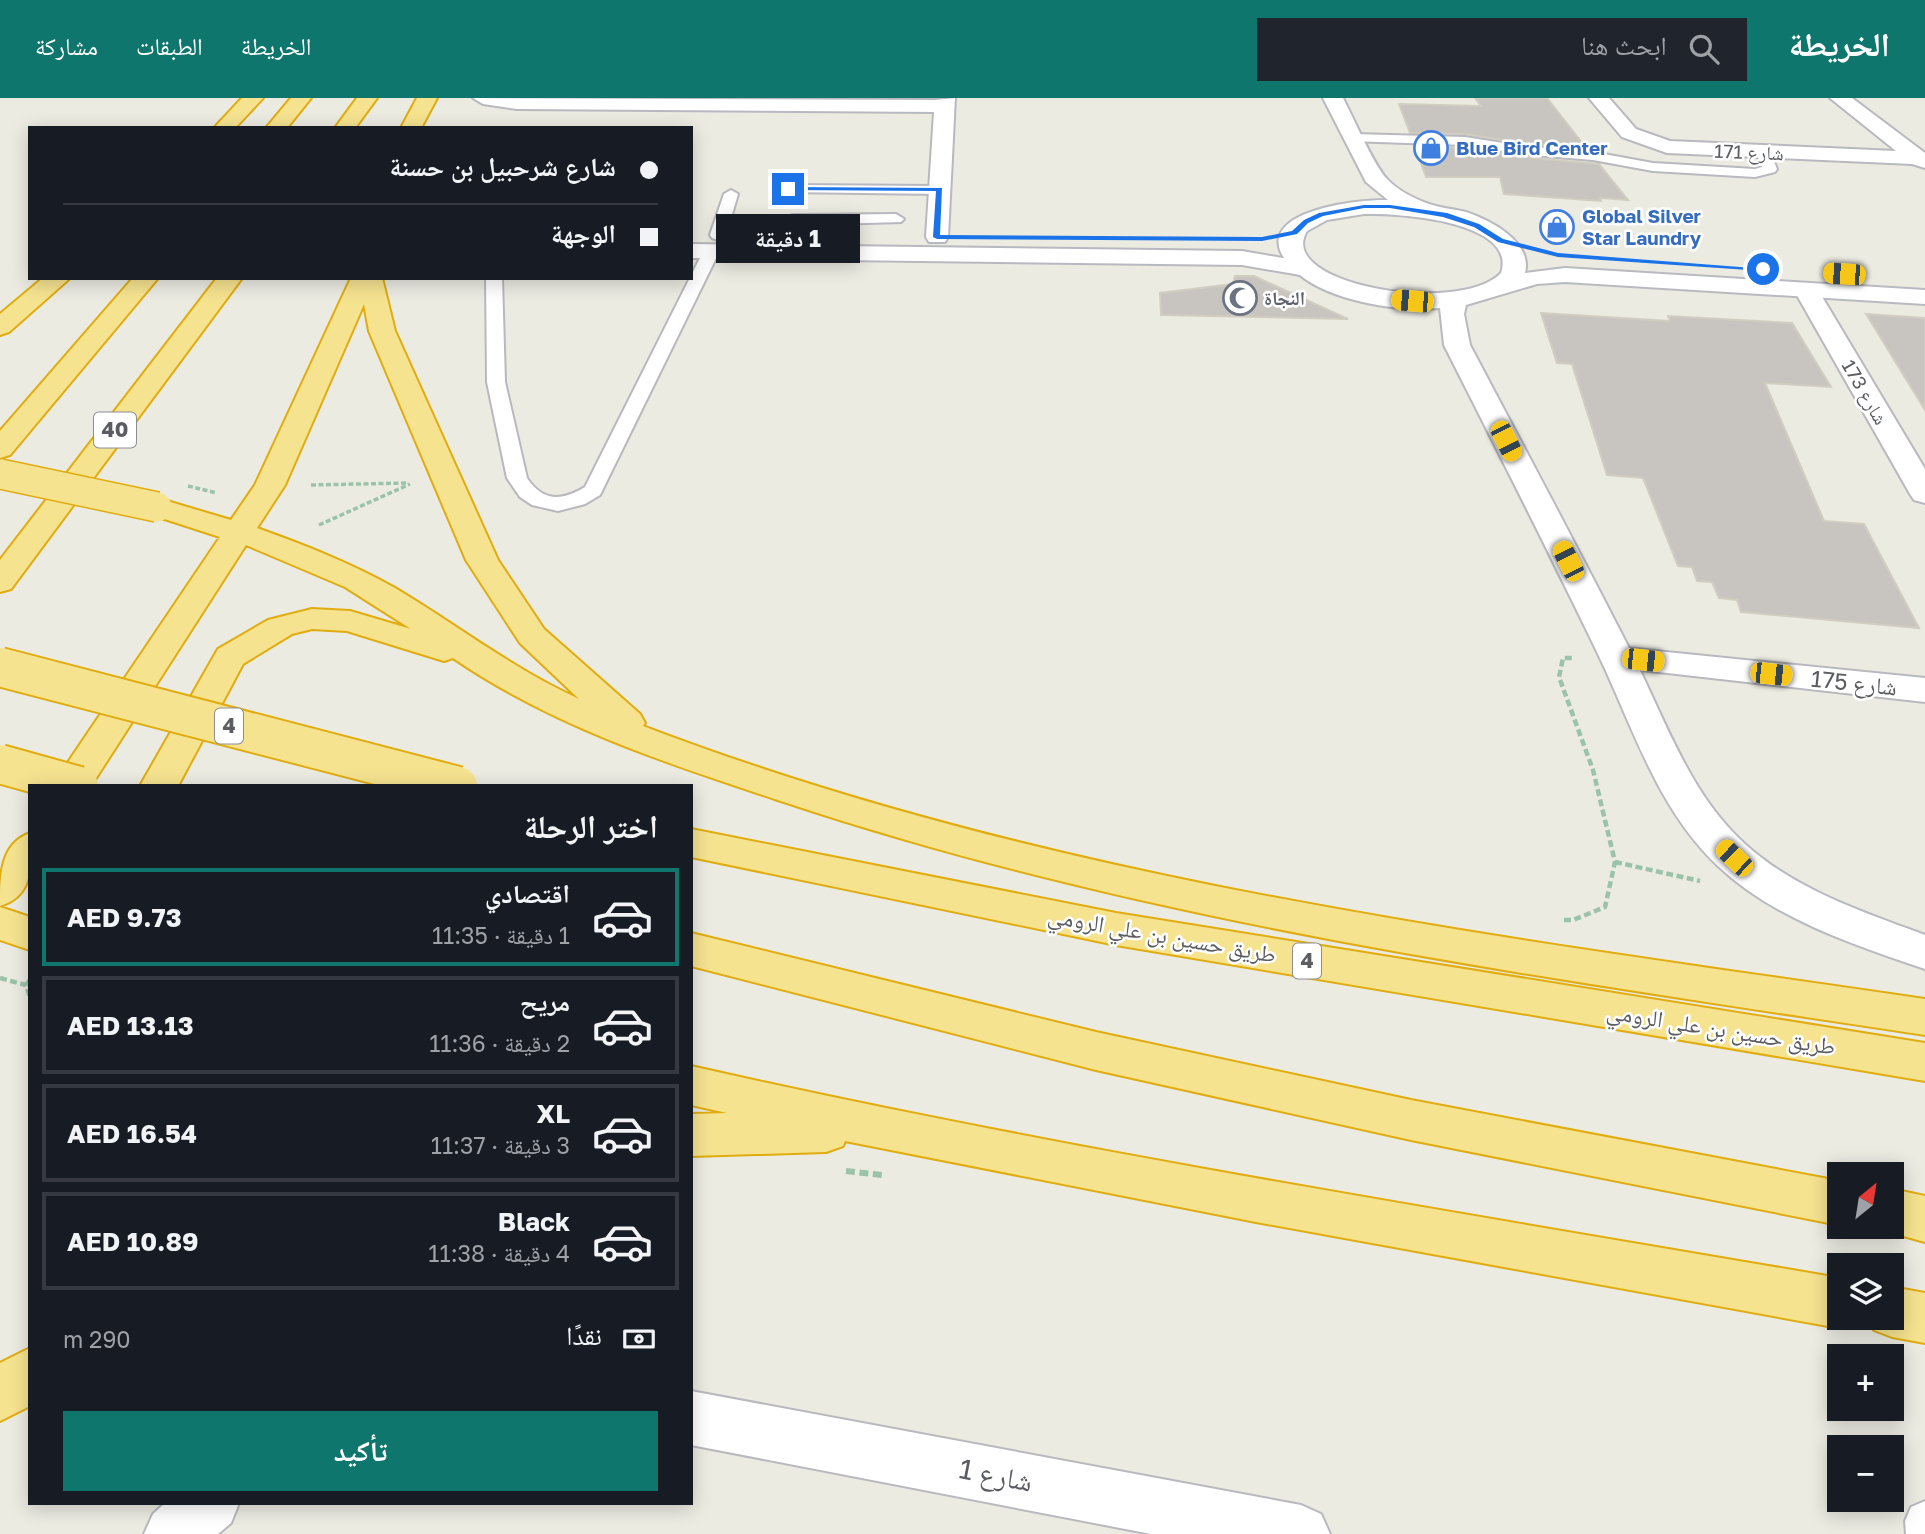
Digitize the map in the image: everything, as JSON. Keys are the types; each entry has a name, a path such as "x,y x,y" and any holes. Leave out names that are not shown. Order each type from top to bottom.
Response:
{"highway":[{"path":"226,126 253,98"},
{"path":"278,126 301,98"},
{"path":"346,126 367,98"},
{"path":"412,126 427,98"},
{"path":"0,301 39,280"},
{"path":"0,327 56,280"},
{"path":"0,449 144,280"},
{"name":"40","path":"0,582 228,280"},
{"path":"72,784 270,485 362,280"},
{"path":"370,280 382,331 482,560 532,636 646,740"},
{"path":"0,474 157,508 292,551 371,589 486,664 569,708 646,740 854,813 1108,878 1384,935 1925,1017"},
{"path":"160,784 230,657 281,627 312,619 350,621 486,664"},
{"name":"4","path":"0,667 450,784"},
{"path":"0,764 72,784"},
{"name":"طريق حسين بن علي الرومي","path":"693,843 1116,929 1925,1062"},
{"path":"0,891 28,850"},
{"path":"0,923 28,933"},
{"path":"693,950 1096,1051 1410,1120 1827,1201"},
{"path":"693,1085 879,1129 1256,1200 1827,1301"},
{"path":"693,1135 879,1129"},
{"path":"1904,1215 1925,1219"},
{"path":"1904,1314 1925,1318"},
{"path":"0,1394 28,1377"}],"street":[{"path":"483,98 517,103 944,102 937,237"},
{"path":"1333,98 1377,182 1397,197 1426,211 1476,226 1500,240 1543,252 1925,280"},
{"name":"شارع 171","path":"1599,98 1629,133 1651,143 1689,150 1922,161"},
{"path":"1840,98 1922,161"},
{"path":"1364,206 1377,182"},
{"path":"707,246 788,236 1277,236 1322,214 1364,206 1426,211"},
{"path":"1277,236 1306,269"},
{"path":"1498,287 1507,281 1515,265 1508,248 1500,240"},
{"path":"707,246 1242,258 1306,269 1351,290 1391,299 1454,300 1526,279 1564,275 1925,297"},
{"name":"شارع 173","path":"1806,290 1925,494"},
{"path":"1391,299 1427,320 1457,345"},
{"path":"1454,300 1451,314 1457,345 1617,658 1676,787 1697,818 1734,858 1805,904 1925,952"},
{"name":"شارع 175","path":"1617,658 1925,690"},
{"name":"شارع 1","path":"693,1418 1301,1534"},
{"path":"173,1534 209,1505"}],"lane":[{"path":"1354,138 1465,141 1522,150 1593,156 1653,167 1755,173 1770,169 1763,152"},
{"path":"788,189 940,190"},
{"path":"693,276 731,194"},
{"path":"788,236 792,220 896,219"},
{"path":"494,280 496,382 517,478 527,493 539,501 558,505 578,500 593,491 691,280"},
{"path":"1925,1521 1925,1533"}],"path":[{"path":"217,493 237,487 270,485 412,483"},
{"path":"1561,920 1573,920 1605,906 1615,862 1593,770 1559,677 1563,658 1617,658"},
{"path":"0,978 28,983"}],"building":[{"path":"1475,98 1547,98 1587,149 1465,134 1410,133 1399,104 1481,106"},
{"path":"1415,146 1465,148 1522,157 1599,164 1628,200 1600,198 1601,201 1504,194 1500,177 1426,177"},
{"name":"النجاة","path":"1235,276 1254,276 1348,319 1161,315 1160,293 1233,284"},
{"path":"1541,313 1670,321 1668,316 1792,323 1831,387 1765,383 1824,521 1864,524 1919,628 1741,612 1737,600 1719,598 1712,582 1697,581 1692,567 1678,566 1643,478 1607,475 1572,364 1557,363"},
{"path":"1866,314 1925,318 1925,410"}],"place":[{"name":"Blue Bird Center","path":"1431,148"},
{"name":"Global Silver Star Laundry","path":"1557,227"},
{"name":"النجاة","path":"1240,298"}],"route":[{"path":"788,189 940,190 937,237 1262,239 1294,233 1306,221 1341,209 1390,206 1444,215 1476,226 1500,240 1558,255 1763,269"}]}
